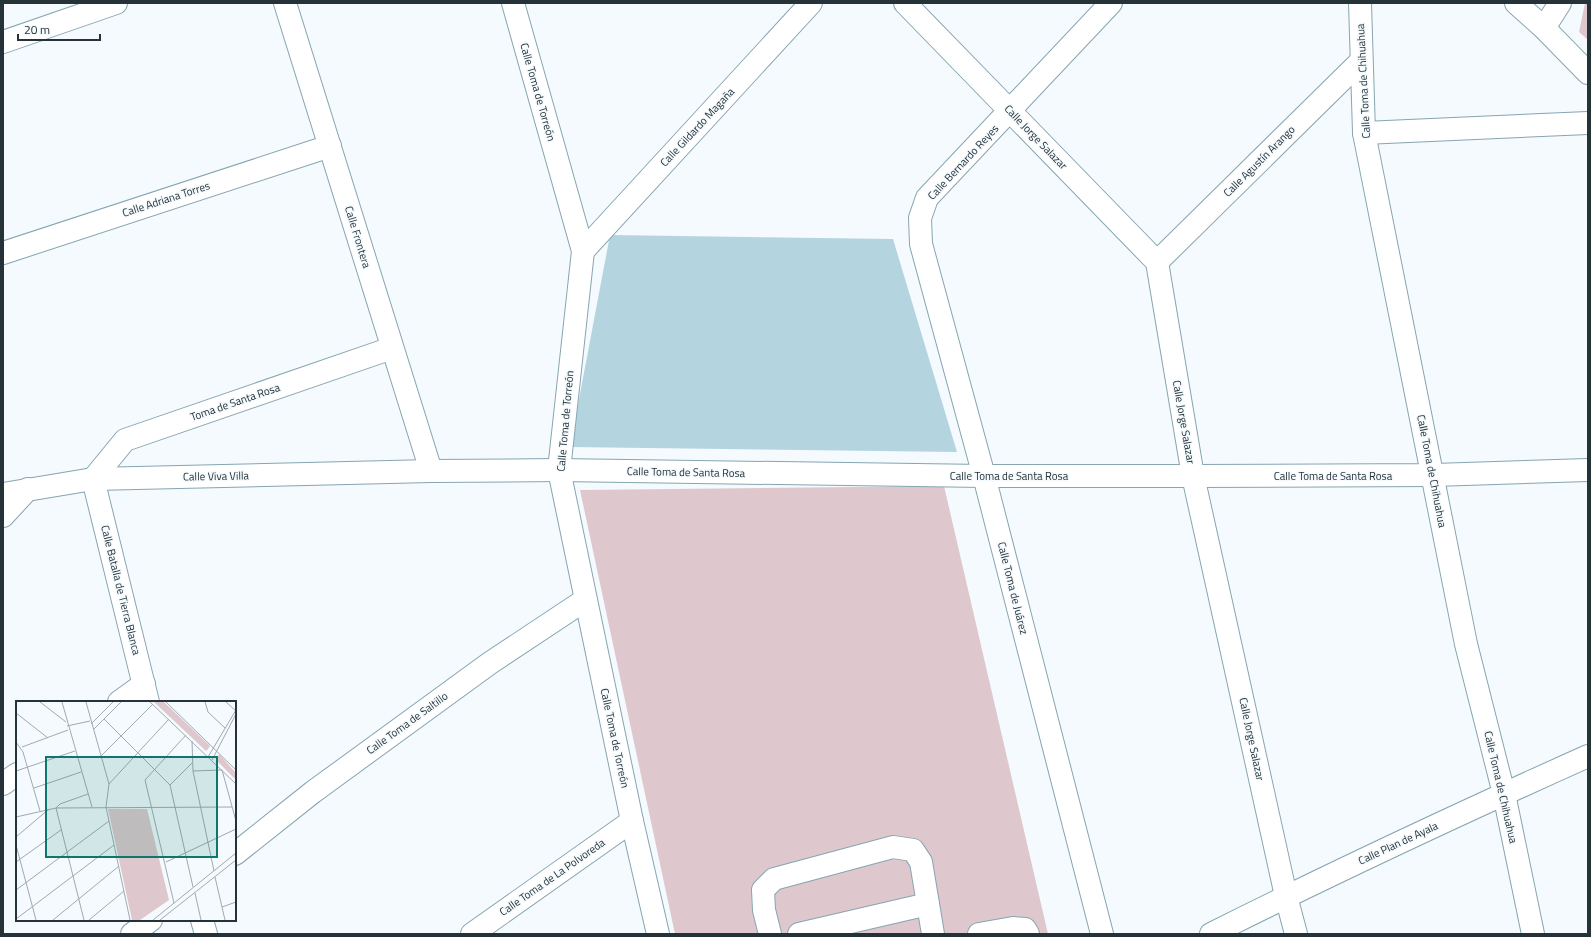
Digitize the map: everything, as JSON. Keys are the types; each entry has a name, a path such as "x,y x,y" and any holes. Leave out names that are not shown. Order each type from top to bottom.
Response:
{"street":[{"path":"3,42 116,3"},
{"name":"Calle Frontera","path":"285,3 431,471"},
{"name":"Calle Toma de Torreón","path":"513,3 582,251 559,470 632,821 658,934"},
{"name":"Calle Gildardo Magaña","path":"582,251 811,3"},
{"name":"Calle Jorge Salazar","path":"905,3 1157,262 1193,476 1286,896 1296,934"},
{"name":"Calle Bernardo Reyes","path":"921,244 920,218 927,198 1111,3"},
{"name":"Calle Toma de Chihuahua","path":"1360,3 1364,133 1434,476 1466,644 1504,794 1533,934"},
{"path":"1516,3 1544,28 1588,73"},
{"path":"1544,28 1560,3"},
{"name":"Calle Agustín Arango","path":"1157,262 1361,60"},
{"path":"1364,133 1588,123"},
{"name":"Calle Adriana Torres","path":"3,253 330,146"},
{"name":"Calle Toma de Juárez","path":"921,244 984,476 1102,934"},
{"name":"Toma de Santa Rosa","path":"93,479 125,440 392,348"},
{"name":"Calle Toma de Santa Rosa","path":"431,471 559,470 984,476 1434,476 1588,470"},
{"name":"Calle Viva Villa","path":"3,494 93,479 431,471"},
{"name":"Calle Batalla de Tierra Blanca","path":"93,479 146,693"},
{"path":"3,516 28,489"},
{"name":"Calle Toma de Saltillo","path":"236,853 313,792 490,663 586,600"},
{"path":"122,701 146,693"},
{"name":"Calle Plan de Ayala","path":"1211,934 1286,896 1588,756"},
{"path":"3,784 16,775"},
{"name":"Calle Toma de La Polvoreda","path":"472,934 632,821"},
{"path":"770,934 764,910 763,890 774,879 893,847 913,850 921,862 933,934"},
{"path":"798,934 928,904"},
{"path":"132,934 150,921"},
{"path":"202,921 206,934"},
{"path":"979,934 1013,928 1025,929 1028,934"}],"shaded area":[{"path":"1585,3 1588,3 1588,40 1579,32"},
{"path":"944,486 1048,934 675,934 580,490"}],"building":[{"path":"610,235 893,239 957,452 570,447"}]}
